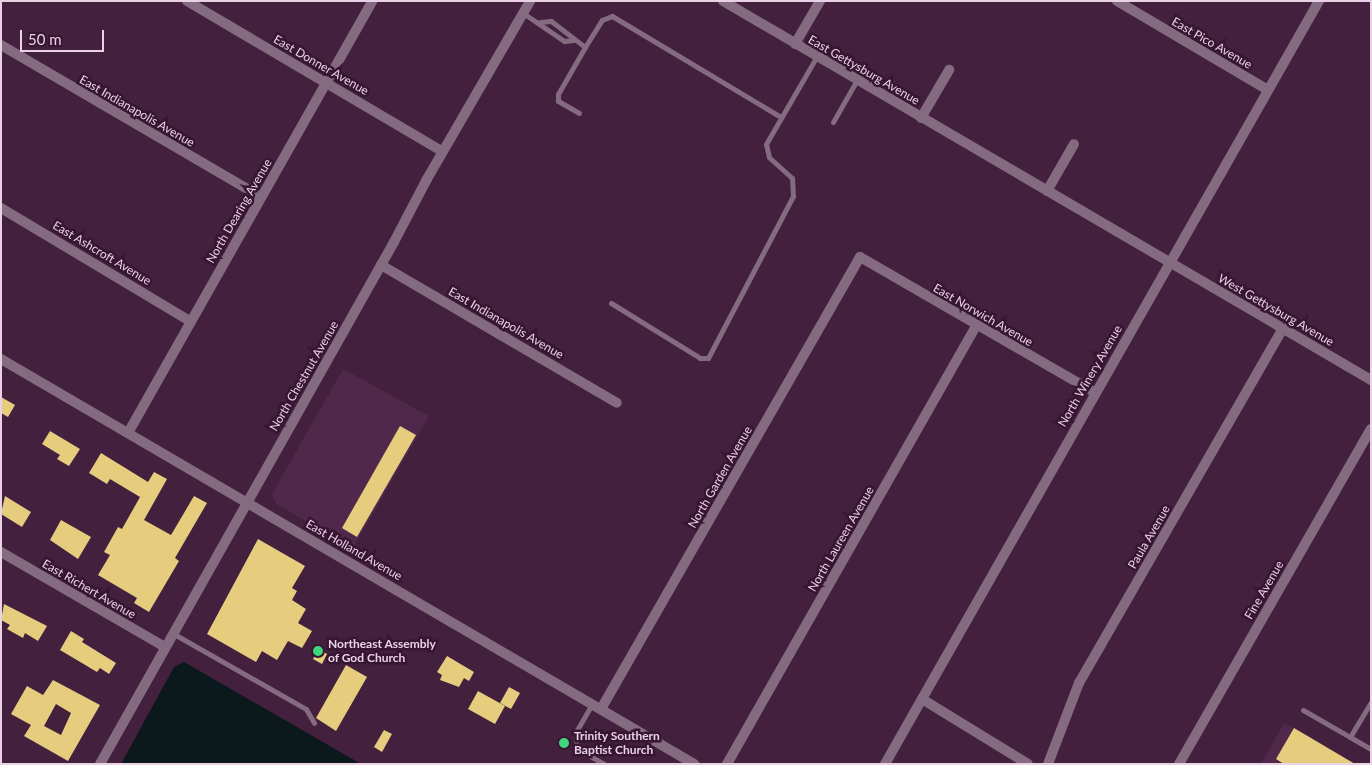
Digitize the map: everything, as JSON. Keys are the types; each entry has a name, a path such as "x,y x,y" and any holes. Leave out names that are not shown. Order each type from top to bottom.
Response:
{"street":[{"name":"East Donner Avenue","path":"187,1 442,151"},
{"name":"North Dearing Avenue","path":"128,433 372,1"},
{"name":"North Chestnut Avenue","path":"100,764 381,265 442,151 530,1"},
{"name":"East Gettysburg Avenue","path":"722,1 1170,263"},
{"name":"East Gettysburg Avenue","path":"795,44 820,1"},
{"name":"East Pico Avenue","path":"1117,1 1268,90"},
{"name":"North Winery Avenue","path":"885,764 1094,392 1170,263 1318,1"},
{"name":"East Indianapolis Avenue","path":"1,45 260,197"},
{"name":"East Gettysburg Avenue","path":"921,118 949,70"},
{"path":"1046,191 1074,144"},
{"name":"East Ashcroft Avenue","path":"1,208 190,321"},
{"name":"East Norwich Avenue","path":"860,257 976,326 1094,392"},
{"name":"North Garden Avenue","path":"596,706 860,257"},
{"name":"West Gettysburg Avenue","path":"1170,263 1371,380"},
{"name":"East Indianapolis Avenue","path":"381,265 618,403"},
{"name":"North Laureen Avenue","path":"727,764 976,326"},
{"name":"Paula Avenue","path":"1048,764 1079,683 1283,328"},
{"name":"East Holland Avenue","path":"1,359 694,764"},
{"name":"Fine Avenue","path":"1179,764 1371,429"},
{"name":"East Richert Avenue","path":"1,552 165,647"},
{"path":"922,699 1028,764"}],"lane":[{"path":"523,13 540,22 546,30 564,41 574,40"},
{"path":"579,113 558,100 558,94 602,20 612,16 781,117"},
{"path":"540,22 551,21 570,33 574,40 585,47"},
{"path":"611,303 700,358 708,358 793,196 792,178 766,150 766,144 817,56"},
{"path":"833,122 857,80"},
{"path":"173,633 306,709 314,723"},
{"path":"1350,737 1371,702"},
{"path":"596,706 577,730 576,744 581,751 604,764"},
{"path":"1303,710 1371,749"}],"shaded area":[{"path":"343,369 429,416 353,548 276,504 272,494"},
{"path":"184,662 361,764 121,764 174,667"},
{"path":"1284,723 1354,764 1261,764"}],"building":[{"path":"1,397 15,405 8,417 1,413"},
{"path":"400,426 416,435 357,537 342,528"},
{"path":"50,431 80,449 69,466 57,459 60,455 42,444"},
{"path":"101,453 148,482 154,472 167,479 144,520 171,535 194,496 207,503 175,558 179,561 149,612 134,603 137,598 98,575 110,555 104,552 118,527 122,529 140,497 110,479 107,484 89,473"},
{"path":"5,496 31,512 22,527 1,514"},
{"path":"61,520 91,537 78,559 50,540"},
{"path":"258,539 305,566 292,588 297,591 292,600 306,609 298,623 312,631 302,648 288,641 277,660 262,651 256,662 207,634"},
{"path":"4,604 47,626 38,641 25,633 23,638 7,629 10,625 1,620"},
{"path":"71,631 84,639 82,642 116,663 109,674 100,668 97,672 60,650"},
{"path":"319,649 327,654 322,664 313,659"},
{"path":"447,656 474,672 469,681 464,678 459,687 440,680 442,675 437,672"},
{"path":"346,665 367,677 336,731 316,718"},
{"path":"53,680 100,705 68,761 24,736 31,725 11,714 27,686 43,695","holes":["56,704 71,713 61,735 44,726"]},
{"path":"509,687 520,693 511,709 500,703"},
{"path":"478,691 505,706 495,724 468,709"},
{"path":"1294,728 1355,764 1284,764 1276,759"},
{"path":"384,730 392,734 382,752 374,747"}],"place":[{"name":"Northeast Assembly of God Church","path":"318,651"},
{"name":"Trinity Southern Baptist Church","path":"564,743"}]}
